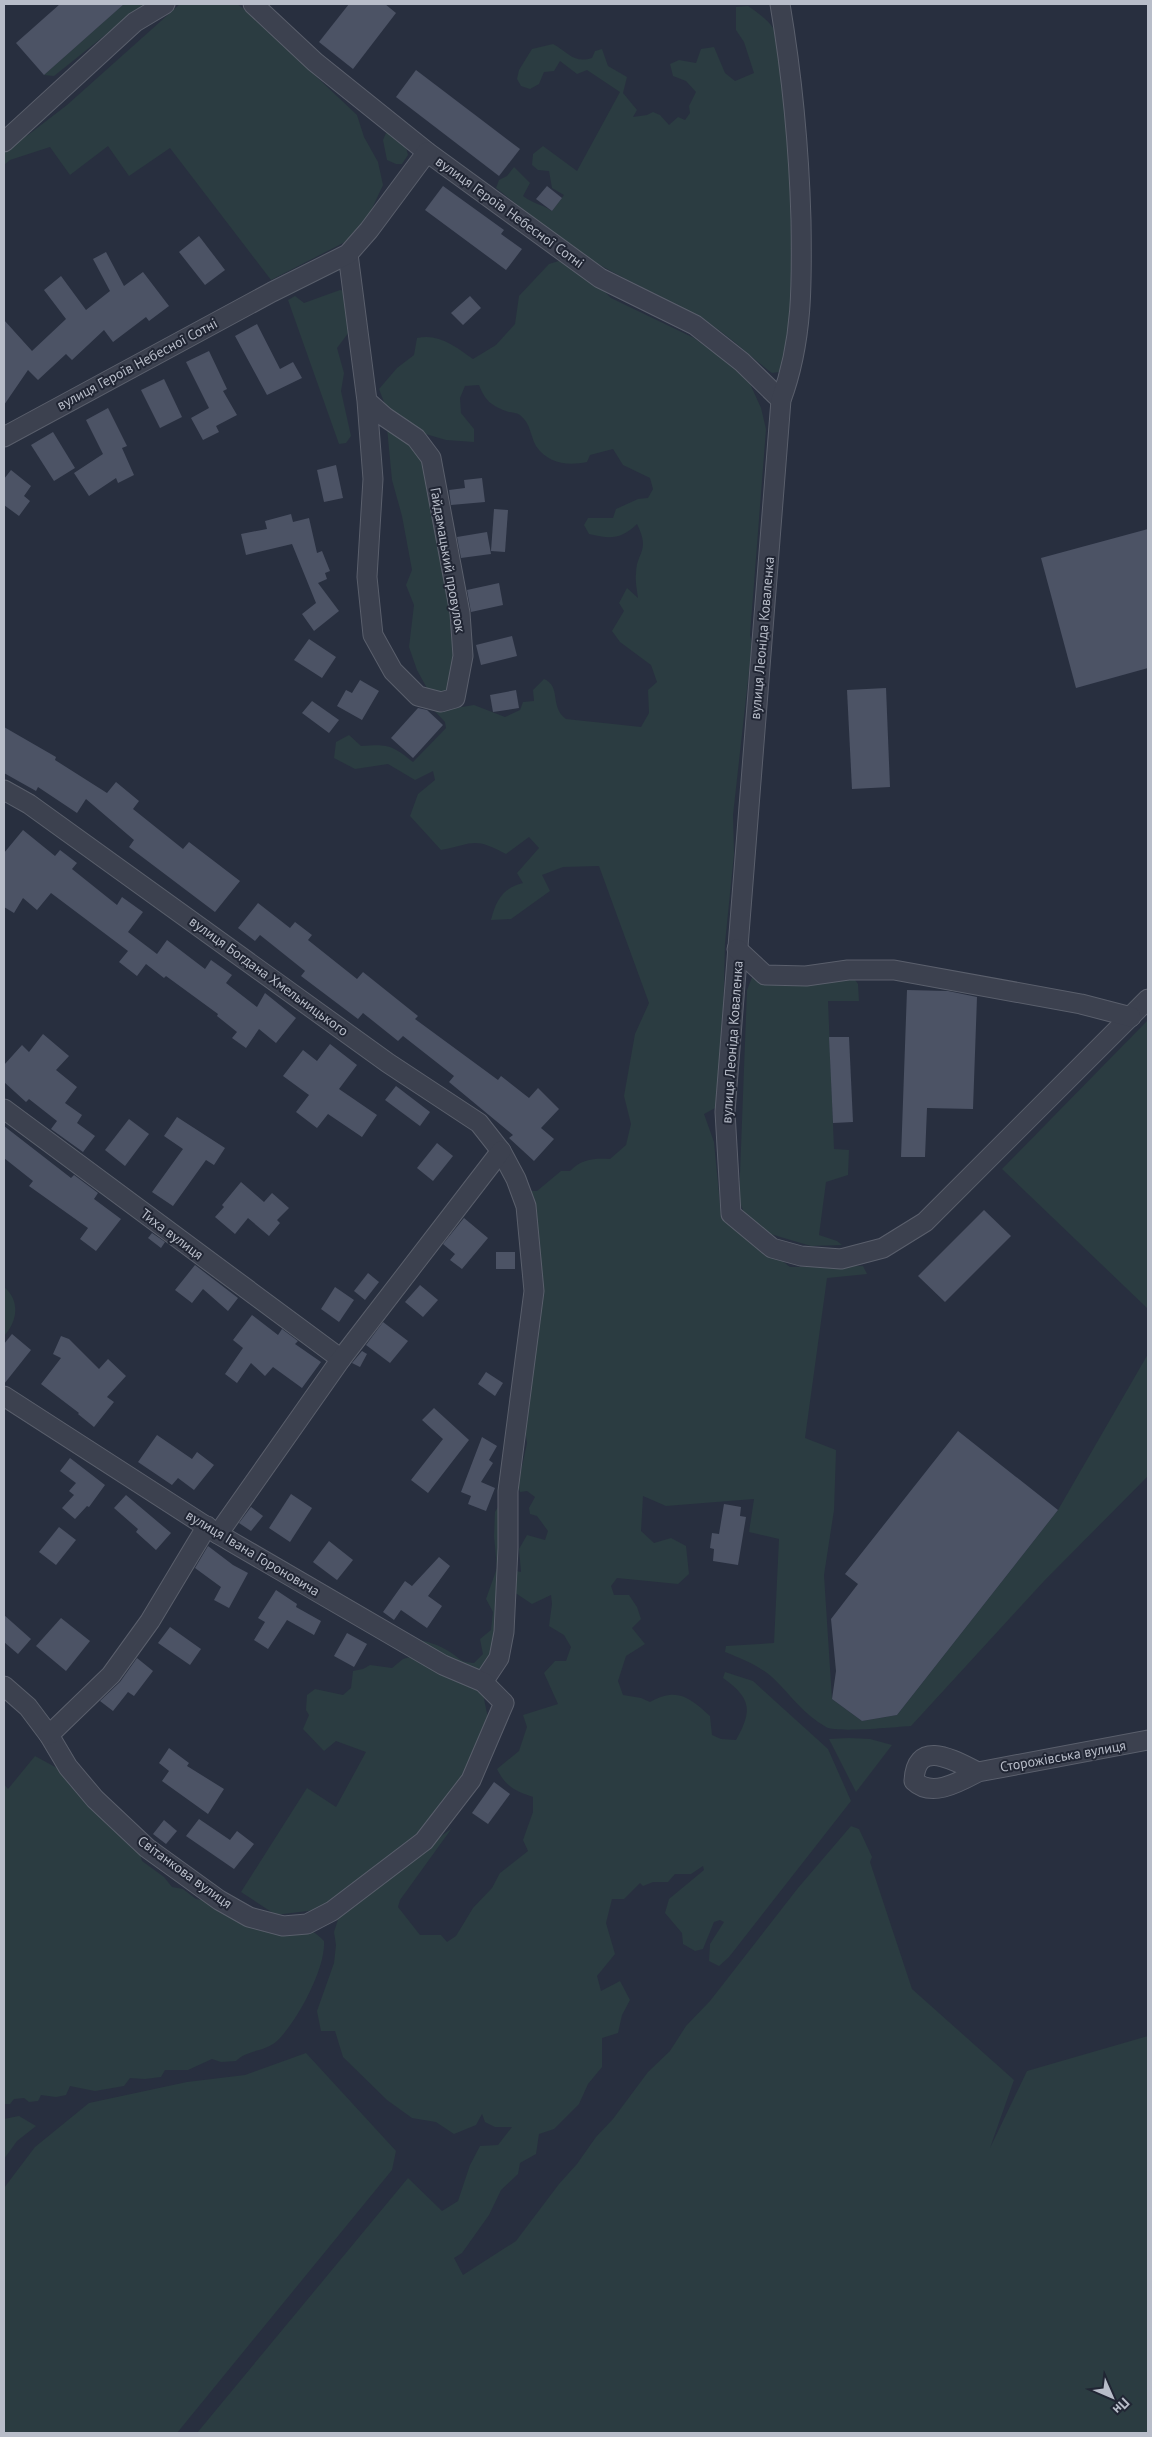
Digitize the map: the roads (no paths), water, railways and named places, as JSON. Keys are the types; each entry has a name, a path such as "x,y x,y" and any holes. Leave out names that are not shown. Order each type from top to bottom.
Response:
{"street":[{"path":"4,142 135,22 165,4"},
{"name":"вулиця Героїв Небесної Сотні","path":"252,4 315,62 427,152 600,278 695,325 742,362 781,400"},
{"name":"вулиця Леоніда Коваленка","path":"780,4 799,151 802,276 797,346 791,372 781,400 737,949 725,1112 731,1214 772,1248 801,1256 841,1259 883,1248 925,1222 1148,999"},
{"path":"348,254 369,230 427,152"},
{"name":"вулиця Героїв Небесної Сотні","path":"4,437 272,292 348,254"},
{"name":"Гайдамацький провулок","path":"348,254 367,401 373,479 367,577 373,635 393,671 418,696 441,702 455,698 463,656 460,613 430,458 416,438 385,417 367,401"},
{"name":"вулиця Богдана Хмельницького","path":"4,790 29,804 388,1063 479,1123 501,1151 516,1179 526,1206 534,1291 508,1491 508,1548 504,1632 498,1658 484,1682"},
{"path":"737,949 765,975 806,976 848,970 894,970 1082,1004 1131,1017"},
{"name":"Тиха вулиця","path":"4,1109 341,1359"},
{"path":"49,1734 111,1675 212,1530 501,1151"},
{"name":"вулиця Івана Гороновича","path":"4,1396 212,1530 443,1665 484,1682 504,1703"},
{"name":"Світанкова вулиця","path":"4,1686 28,1707 49,1734 68,1767 95,1799 147,1848 219,1900 249,1917 283,1926 307,1924 332,1911 424,1841 471,1780 504,1703"},
{"name":"Сторожівська вулиця","path":"978,1772 1148,1740"}]}
